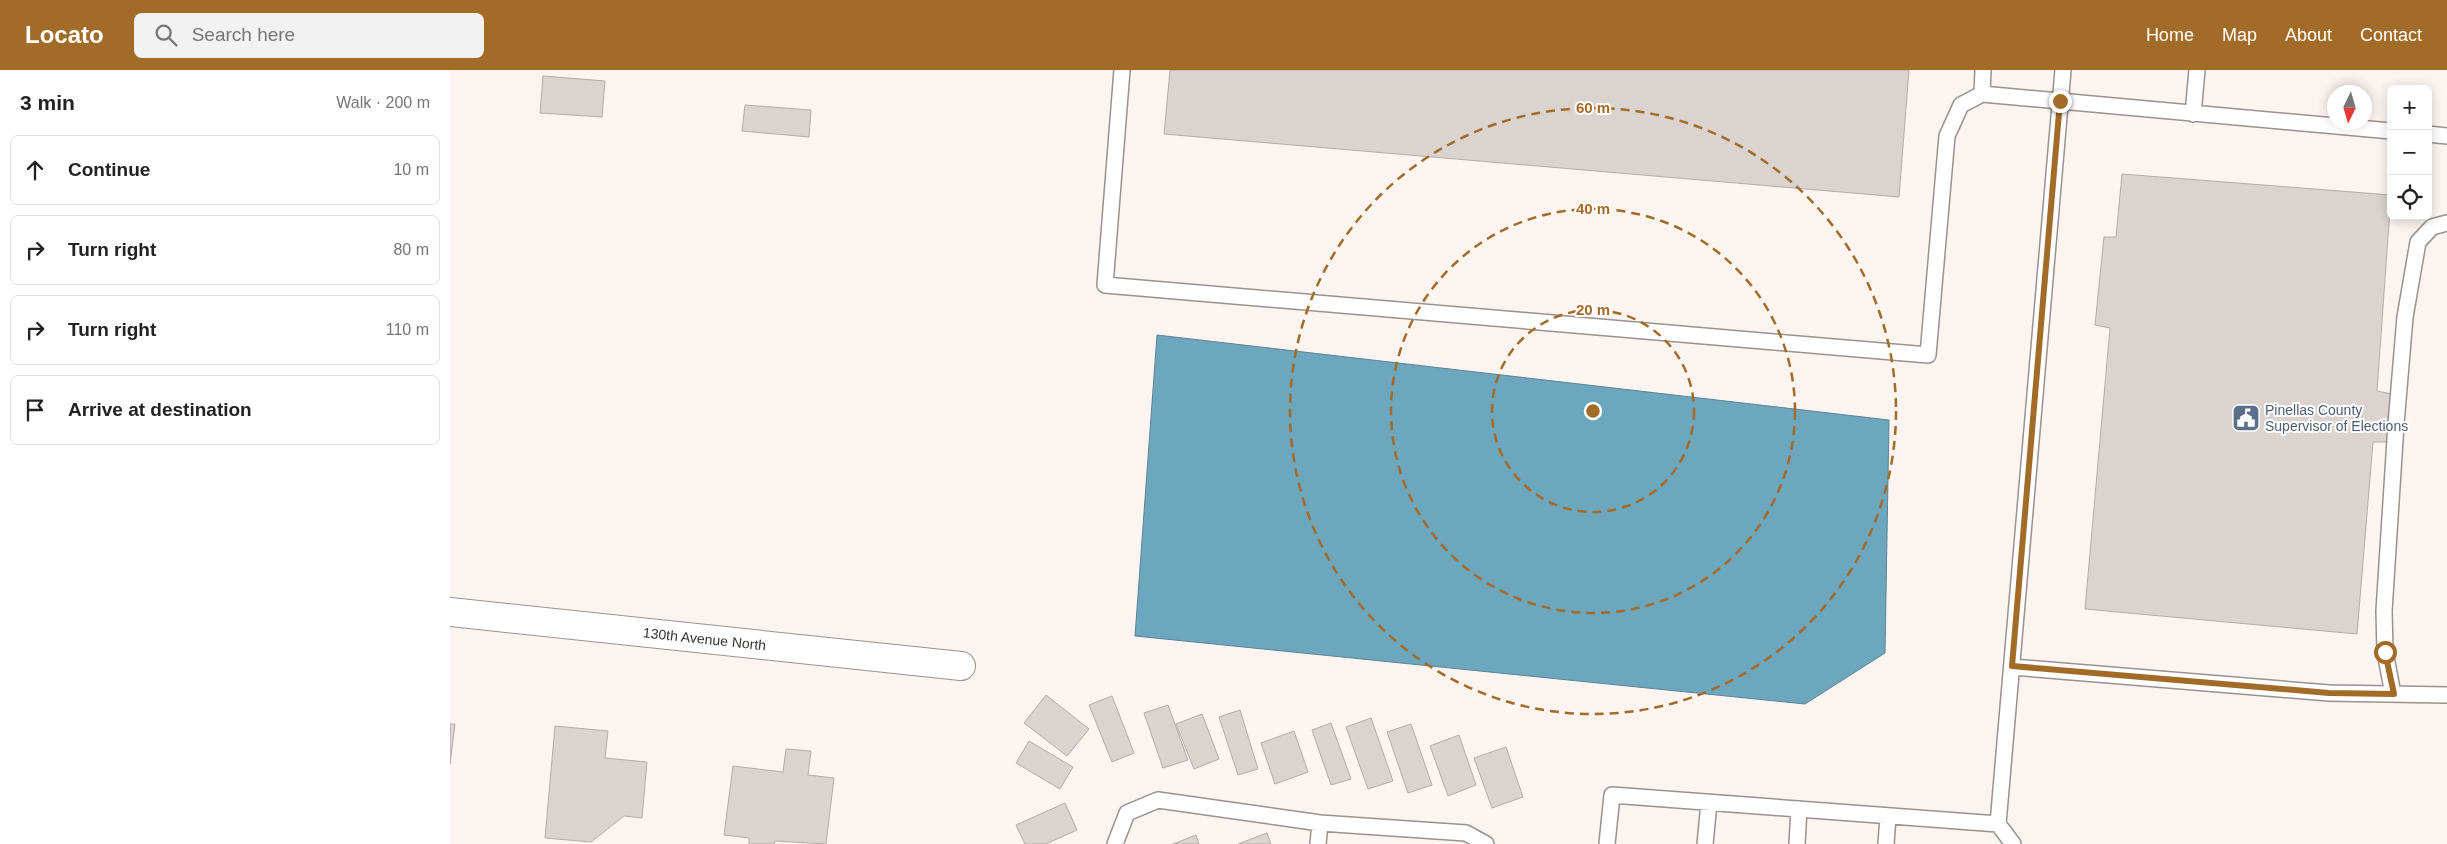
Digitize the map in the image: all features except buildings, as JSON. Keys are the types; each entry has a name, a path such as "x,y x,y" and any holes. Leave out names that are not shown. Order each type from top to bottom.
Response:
{"street":[{"name":"130th Avenue North","path":"450,612 961,666"}],"lane":[{"path":"1122,70 1105,284 1928,355 1947,136 1961,105 1982,94 2387,131"},
{"path":"1982,94 1983,70"},
{"path":"2013,844 1998,824 2063,70"},
{"path":"2193,114 2197,70"},
{"path":"2432,134 2447,136"},
{"path":"2394,694 2385,652 2384,611 2405,317 2418,242 2432,227 2447,223"},
{"path":"2012,666 2329,693 2447,695"},
{"path":"1607,844 1612,795 1998,824"},
{"path":"1115,844 1127,812 1158,800 1320,823 1466,833 1486,844"},
{"path":"1705,844 1709,803"},
{"path":"1797,844 1799,809"},
{"path":"1886,844 1888,816"},
{"path":"1318,844 1320,823"}],"water":[{"path":"1157,335 1889,420 1885,653 1805,704 1135,636"}],"place":[{"name":"Pinellas County Supervisor of Elections","path":"2246,418"}],"route":[{"path":"2060,101 2012,666 2329,693 2394,694 2385,652"}]}
